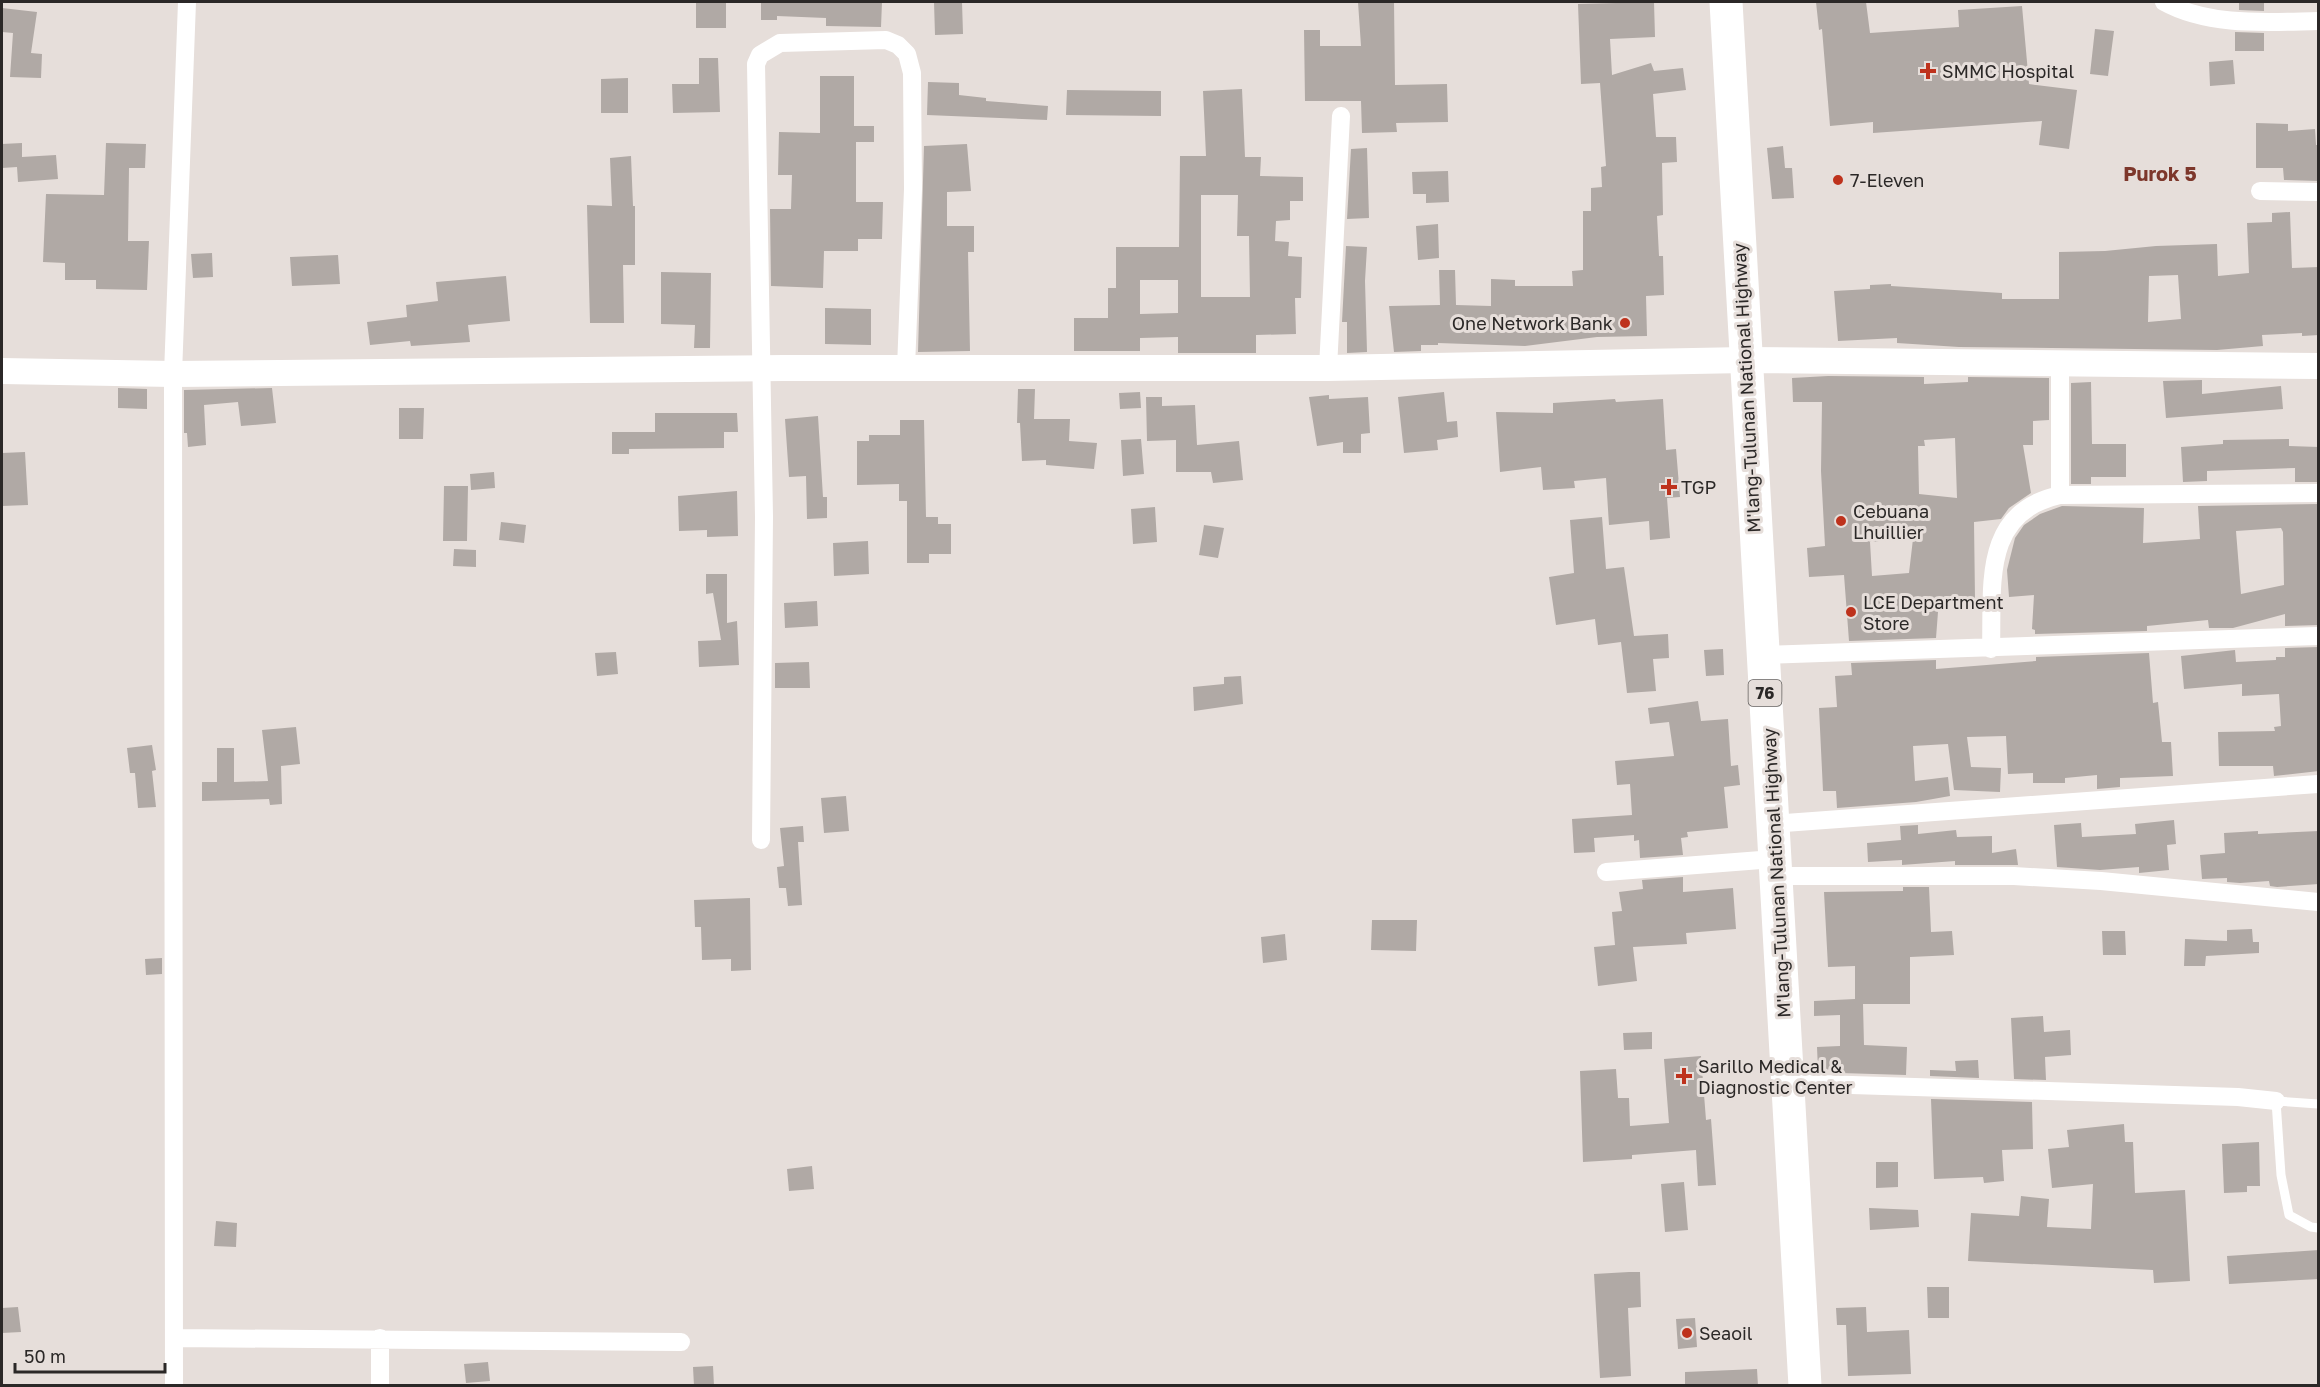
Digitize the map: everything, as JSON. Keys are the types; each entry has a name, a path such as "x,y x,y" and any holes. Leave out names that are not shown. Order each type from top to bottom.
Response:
{"highway":[{"name":"M'lang-Tulunan National Highway","path":"1726,2 1744,360 1804,1386"}],"main road":[{"path":"2,371 173,374 760,368 1328,368 1744,360 2319,366"}],"street":[{"path":"174,1386 173,374 187,2"},
{"path":"2164,2 2193,13 2226,19 2319,21"},
{"path":"761,840 764,517 756,64 760,55 780,43 886,40 898,45 907,54 912,73 913,189 906,368"},
{"path":"1328,368 1341,116"},
{"path":"2260,191 2319,192"},
{"path":"2060,364 2060,495"},
{"path":"1991,649 1993,568 2005,530 2015,516 2044,498 2060,495 2319,493"},
{"path":"1763,655 2319,636"},
{"path":"1772,824 2319,784"},
{"path":"1606,872 1775,868 2014,876 2101,881 2319,902"},
{"path":"1788,1083 2238,1097 2276,1101"},
{"path":"175,1338 681,1342"},
{"path":"380,1338 380,1386"}],"lane":[{"path":"2319,1104 2276,1101 2281,1175 2289,1215 2311,1227 2319,1228"}],"building":[{"path":"696,2 726,2 726,28 696,28"},
{"path":"761,2 882,2 881,27 826,26 826,18 777,16 777,20 761,20"},
{"path":"934,2 962,2 963,34 935,35"},
{"path":"1358,2 1394,2 1395,85 1447,84 1448,122 1396,123 1397,132 1362,133 1361,101 1305,101 1304,30 1320,30 1320,46 1361,46"},
{"path":"1654,2 1655,37 1610,39 1612,75 1651,63 1654,71 1683,68 1686,90 1653,94 1656,137 1676,137 1677,162 1662,163 1663,215 1657,216 1659,256 1663,256 1664,295 1646,296 1647,336 1597,337 1525,346 1438,343 1438,345 1421,345 1421,351 1394,352 1389,306 1440,305 1439,270 1455,270 1456,305 1491,306 1491,279 1515,280 1515,286 1573,286 1572,271 1583,270 1583,211 1591,211 1591,188 1602,187 1601,167 1606,166 1600,83 1581,84 1578,4"},
{"path":"1816,2 1866,2 1870,33 1959,27 1958,10 2022,6 2029,84 2077,90 2069,149 2039,145 2042,121 1873,133 1873,122 1830,126 1822,29 1819,30"},
{"path":"2239,2 2264,2 2264,11 2239,10"},
{"path":"2,8 37,12 31,53 42,54 41,78 10,77 13,33 2,32"},
{"path":"2095,29 2114,31 2108,76 2090,74"},
{"path":"2235,32 2264,33 2264,51 2235,51"},
{"path":"699,58 718,58 720,112 673,113 672,84 699,84"},
{"path":"2233,60 2235,84 2210,86 2209,62"},
{"path":"820,76 854,76 854,126 874,126 874,142 856,142 856,202 883,202 882,239 858,239 858,251 824,251 823,288 771,286 770,209 791,209 792,175 778,175 779,132 820,133"},
{"path":"628,78 628,113 601,113 601,79"},
{"path":"928,82 959,83 959,95 986,98 986,101 1048,106 1047,120 927,115"},
{"path":"1242,89 1245,157 1261,157 1260,176 1303,177 1303,201 1290,201 1290,220 1276,221 1275,241 1289,242 1288,256 1302,257 1301,298 1295,298 1296,334 1256,335 1256,353 1178,353 1178,337 1140,338 1140,351 1074,351 1074,318 1108,318 1108,288 1116,288 1116,247 1179,247 1180,156 1206,156 1203,91","holes":["1201,195 1238,195 1237,236 1249,236 1250,297 1201,297","1140,280 1178,280 1178,313 1140,314"]},
{"path":"1067,90 1161,91 1161,116 1066,115"},
{"path":"2256,123 2288,124 2288,131 2315,129 2316,145 2319,145 2319,181 2284,180 2283,168 2256,168"},
{"path":"22,143 22,157 56,155 58,179 18,182 17,167 2,168 2,144"},
{"path":"106,143 146,144 145,168 129,168 128,241 149,241 147,290 96,289 96,280 65,280 65,263 43,262 46,194 104,195"},
{"path":"967,144 971,191 947,192 947,226 974,226 974,252 968,252 970,351 918,352 924,146"},
{"path":"1783,146 1785,168 1792,168 1794,198 1772,199 1767,148"},
{"path":"1367,148 1369,218 1347,219 1351,149"},
{"path":"631,156 633,206 635,206 635,265 623,265 624,323 590,323 587,205 612,206 610,158"},
{"path":"1448,171 1449,202 1426,203 1426,194 1413,194 1412,172"},
{"path":"2290,212 2292,268 2319,267 2319,335 2302,336 2302,333 2262,335 2263,346 2217,350 1959,347 1897,343 1897,338 1838,341 1834,291 1870,289 1870,285 1891,284 1891,286 2002,293 2002,299 2059,299 2059,252 2217,244 2218,276 2249,273 2247,223 2272,222 2272,213","holes":["2178,275 2181,319 2148,322 2149,276"]},
{"path":"1438,224 1439,258 1418,260 1416,226"},
{"path":"1346,246 1367,247 1365,281 1367,352 1347,353 1347,322 1342,322"},
{"path":"212,253 213,277 193,278 191,254"},
{"path":"338,255 340,284 292,286 290,257"},
{"path":"661,272 711,273 710,348 694,348 695,325 661,324"},
{"path":"506,276 510,321 468,325 470,342 411,346 410,341 370,345 367,322 407,317 406,305 438,301 436,282"},
{"path":"825,308 871,309 871,345 825,344"},
{"path":"1924,377 1924,384 1968,382 1968,377 2049,378 2049,420 2033,421 2033,445 2023,445 2031,493 2009,508 2001,519 1974,522 1975,599 1939,599 1936,638 1849,641 1844,575 1809,577 1807,548 1825,546 1821,471 1822,402 1793,402 1792,378","holes":["1955,438 1957,498 1919,494 1918,446 1925,446 1924,440","1913,539 1909,573 1872,576 1870,542"]},
{"path":"2202,380 2202,394 2281,386 2283,409 2166,418 2163,381"},
{"path":"2091,382 2092,444 2126,444 2126,477 2091,477 2091,484 2071,484 2071,383"},
{"path":"118,388 147,389 147,409 118,408"},
{"path":"272,388 276,423 241,426 238,402 204,405 206,445 188,447 187,433 184,433 184,390"},
{"path":"1018,389 1035,389 1034,419 1070,419 1069,441 1097,443 1094,469 1046,465 1046,460 1022,461 1020,423 1017,423"},
{"path":"1140,392 1141,408 1120,409 1119,393"},
{"path":"1444,392 1447,422 1457,421 1458,437 1437,440 1438,450 1404,453 1398,397"},
{"path":"1329,395 1329,399 1368,397 1370,433 1361,434 1361,453 1343,453 1343,442 1317,446 1309,397"},
{"path":"1146,397 1162,397 1162,406 1195,405 1197,445 1239,441 1243,480 1213,483 1211,472 1176,472 1176,440 1147,441"},
{"path":"1615,399 1616,402 1663,399 1666,450 1676,449 1680,497 1667,498 1670,538 1650,540 1649,521 1609,525 1606,478 1574,481 1575,488 1543,490 1541,467 1500,472 1496,412 1553,413 1553,403"},
{"path":"399,408 424,408 423,439 399,439"},
{"path":"655,413 737,413 738,432 724,432 724,448 629,449 629,454 612,454 612,432 655,432"},
{"path":"818,416 823,497 827,497 827,518 807,519 806,476 789,477 785,419"},
{"path":"900,420 924,420 926,517 938,517 938,524 951,524 951,554 929,554 929,563 907,563 907,501 899,501 899,484 857,485 857,441 869,441 869,435 900,435"},
{"path":"1141,439 1144,474 1123,476 1121,440"},
{"path":"2289,439 2289,446 2319,447 2319,482 2295,482 2295,468 2207,471 2207,481 2183,482 2181,447 2223,444 2223,440"},
{"path":"25,452 28,505 2,506 2,453"},
{"path":"494,472 495,488 471,490 470,474"},
{"path":"444,486 468,486 467,541 443,541"},
{"path":"737,491 738,536 707,537 707,530 679,531 678,496"},
{"path":"2319,504 2319,625 2285,626 2285,614 2233,628 2209,628 2208,620 2147,626 2147,631 2035,634 2035,630 2032,629 2034,595 2009,597 2007,570 2015,538 2024,525 2040,514 2062,506 2144,508 2143,543 2200,539 2198,506","holes":["2281,528 2284,585 2241,594 2236,531"]},
{"path":"1155,507 1157,542 1133,544 1131,509"},
{"path":"1602,517 1606,569 1624,567 1634,636 1668,634 1669,658 1653,659 1656,691 1627,693 1621,642 1598,645 1595,619 1556,625 1549,577 1574,573 1570,520"},
{"path":"501,522 526,525 524,543 499,540"},
{"path":"1204,525 1224,528 1218,558 1199,555"},
{"path":"868,541 869,574 834,576 833,543"},
{"path":"454,549 476,550 476,567 453,566"},
{"path":"706,574 727,574 727,623 737,621 739,665 699,667 698,641 721,640 713,593 706,594"},
{"path":"817,601 818,626 785,628 784,603"},
{"path":"2319,647 2319,771 2274,776 2273,766 2219,766 2218,732 2275,731 2274,727 2281,726 2279,694 2242,696 2242,684 2184,689 2181,656 2235,650 2236,662 2276,660 2276,657 2285,657 2285,648"},
{"path":"1723,649 1724,675 1706,676 1704,650"},
{"path":"616,652 618,674 597,676 595,653"},
{"path":"2149,653 2153,703 2158,702 2162,742 2171,742 2173,776 2120,778 2120,787 2097,789 2097,775 2065,778 2065,783 2033,783 2033,773 2008,774 2006,736 1967,737 1971,767 2001,768 2000,792 1954,790 1948,744 1913,746 1915,781 1948,777 1950,796 1916,802 1837,808 1836,791 1823,791 1819,708 1837,707 1835,676 1852,675 1851,663 1936,660 1936,669 2036,661 2036,657"},
{"path":"809,662 810,688 775,688 775,663"},
{"path":"1241,676 1243,704 1194,711 1193,687 1224,684 1224,677"},
{"path":"1698,701 1701,721 1728,719 1731,766 1738,765 1740,785 1724,787 1728,828 1687,832 1688,837 1681,838 1683,855 1640,858 1639,840 1634,841 1634,835 1594,838 1595,852 1574,853 1572,819 1632,815 1630,784 1617,785 1615,761 1674,756 1669,722 1650,724 1648,708"},
{"path":"296,727 300,764 281,766 282,804 270,805 269,799 202,801 202,782 217,782 217,748 234,748 234,782 268,781 262,730"},
{"path":"152,745 156,770 152,771 156,807 138,808 135,773 130,773 127,748"},
{"path":"846,796 849,831 824,833 821,798"},
{"path":"2174,820 2176,844 2167,845 2169,870 2139,873 2139,867 2100,870 2057,867 2054,825 2081,823 2082,837 2136,834 2135,824"},
{"path":"1918,825 1918,834 1956,830 1957,837 1992,836 1992,853 2016,849 2018,865 1955,865 1955,861 1902,865 1902,860 1868,862 1867,843 1901,840 1900,826"},
{"path":"803,826 804,842 798,842 802,905 788,906 786,888 779,888 777,867 784,866 780,828"},
{"path":"2258,831 2258,834 2319,831 2319,884 2277,887 2270,886 2269,881 2240,883 2227,882 2227,878 2202,879 2200,855 2225,853 2224,833"},
{"path":"1683,877 1683,892 1733,888 1736,929 1686,933 1687,944 1633,947 1637,981 1598,986 1594,947 1615,945 1612,912 1622,911 1619,892 1643,889 1642,880"},
{"path":"1903,887 1929,887 1931,932 1952,931 1954,955 1910,957 1910,1004 1863,1004 1864,1045 1907,1047 1906,1075 1841,1073 1841,1069 1818,1070 1817,1047 1840,1046 1840,1015 1814,1016 1814,1001 1855,999 1855,966 1828,967 1824,892 1903,891"},
{"path":"750,898 751,970 731,971 731,959 702,960 701,927 695,927 694,900"},
{"path":"1372,920 1417,920 1416,951 1371,950"},
{"path":"2252,929 2253,942 2259,942 2259,953 2206,956 2205,966 2184,966 2185,939 2227,941 2227,930"},
{"path":"2102,931 2125,931 2126,955 2103,955"},
{"path":"1285,934 1287,960 1263,963 1261,937"},
{"path":"162,958 162,974 146,975 145,959"},
{"path":"2043,1016 2044,1032 2070,1030 2071,1055 2045,1057 2046,1080 2014,1079 2011,1018"},
{"path":"1652,1032 1652,1049 1624,1050 1623,1033"},
{"path":"1701,1056 1706,1120 1711,1119 1716,1185 1698,1186 1696,1150 1632,1155 1632,1159 1583,1162 1580,1071 1616,1069 1618,1098 1629,1098 1630,1126 1669,1123 1664,1059"},
{"path":"1978,1060 1979,1078 1930,1076 1930,1070 1956,1071 1955,1061"},
{"path":"1931,1099 2032,1102 2033,1149 2002,1150 2004,1181 1984,1183 1983,1177 1934,1179"},
{"path":"2124,1124 2125,1142 2133,1142 2135,1193 2185,1190 2190,1281 2154,1283 2153,1270 1968,1261 1971,1213 2019,1216 2021,1196 2049,1199 2047,1227 2091,1229 2093,1184 2052,1188 2048,1149 2069,1147 2067,1130"},
{"path":"2259,1142 2260,1186 2247,1186 2247,1192 2224,1193 2222,1144"},
{"path":"1876,1162 1898,1162 1898,1187 1876,1188"},
{"path":"812,1166 814,1189 789,1191 787,1169"},
{"path":"1684,1182 1688,1230 1665,1232 1661,1184"},
{"path":"1869,1208 1918,1210 1919,1227 1870,1230"},
{"path":"216,1221 237,1223 236,1247 214,1246"},
{"path":"2319,1250 2319,1279 2229,1284 2227,1256"},
{"path":"1640,1272 1641,1307 1628,1308 1631,1376 1600,1378 1594,1274"},
{"path":"1927,1287 1949,1287 1949,1318 1928,1318"},
{"path":"18,1307 21,1332 2,1333 2,1308"},
{"path":"1866,1307 1867,1332 1909,1330 1911,1374 1848,1376 1846,1325 1837,1325 1836,1308"},
{"name":"Seaoil","path":"1695,1318 1697,1347 1678,1349 1676,1319"},
{"path":"488,1362 490,1381 466,1383 464,1364"},
{"path":"713,1366 714,1386 694,1386 693,1367"},
{"path":"1757,1369 1758,1386 1685,1386 1685,1372"}],"place":[{"name":"SMMC Hospital","path":"1928,71"},
{"name":"7-Eleven","path":"1838,180"},
{"name":"One Network Bank","path":"1625,323"},
{"name":"TGP","path":"1669,487"},
{"name":"Cebuana Lhuillier","path":"1841,521"},
{"name":"LCE Department Store","path":"1851,612"},
{"name":"Sarillo Medical & Diagnostic Center","path":"1684,1076"},
{"name":"Seaoil","path":"1687,1333"}],"district":[{"name":"Purok 5","path":"2160,173"}]}
